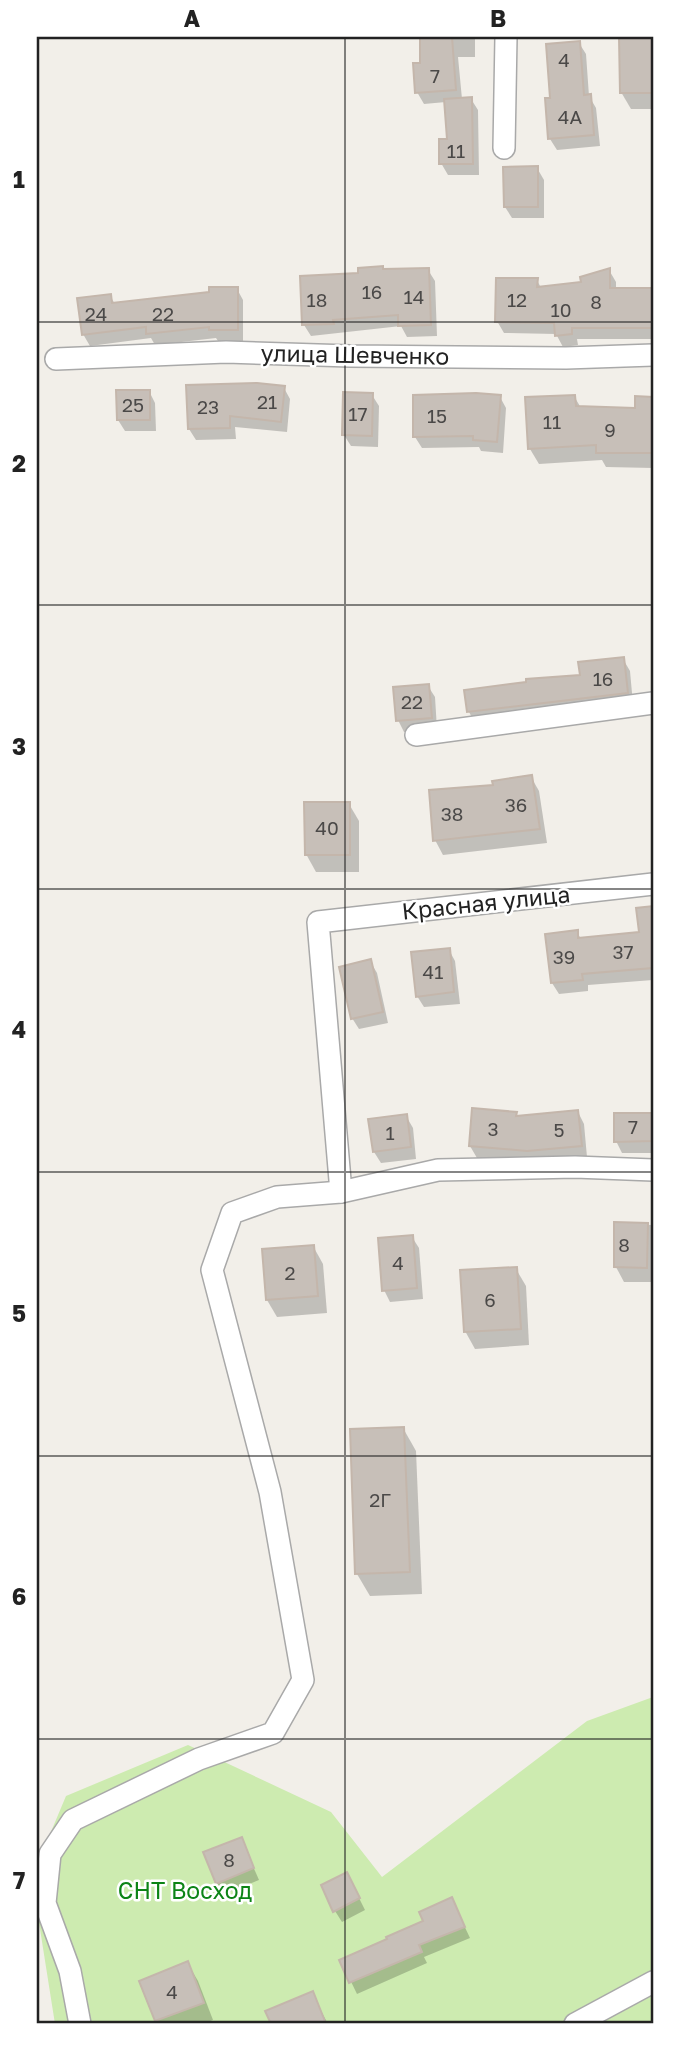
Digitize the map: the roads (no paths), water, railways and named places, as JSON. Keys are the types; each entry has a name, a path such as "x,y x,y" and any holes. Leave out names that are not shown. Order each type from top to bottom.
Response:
{"street":[{"path":"504,148 506,37"},
{"name":"улица Шевченко","path":"56,359 226,352 539,358 653,355"},
{"path":"416,735 653,703"},
{"name":"Красная улица","path":"341,1192 318,922 653,884"},
{"path":"80,2024 70,1971 45,1903 50,1854 73,1820 199,1759 273,1733 303,1680 270,1492 212,1270 232,1213 277,1197 341,1192 438,1170 575,1167 653,1170"},
{"path":"575,2024 653,1982"}],"park label":[{"name":"СНТ Восход","path":"185,1891"}]}
